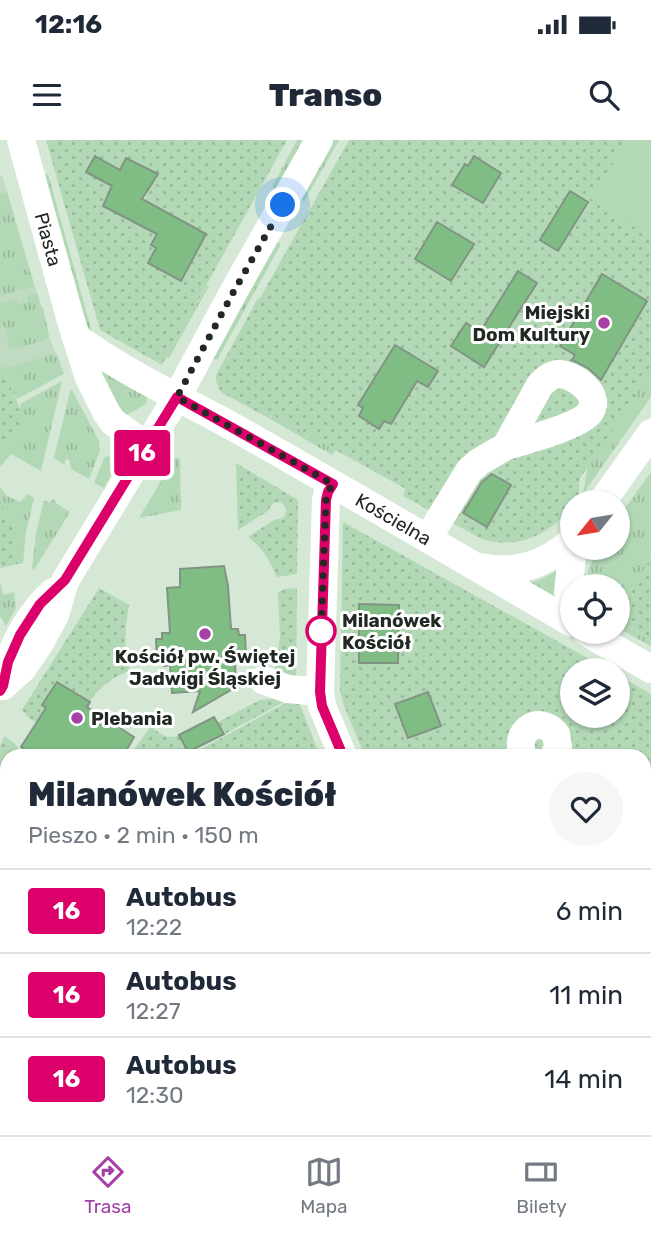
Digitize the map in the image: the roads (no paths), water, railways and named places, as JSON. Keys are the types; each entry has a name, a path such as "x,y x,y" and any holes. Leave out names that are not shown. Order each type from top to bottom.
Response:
{"street":[{"name":"Piasta","path":"21,140 89,378 113,422 146,446"},
{"path":"2,689 8,662 20,635 40,604 65,580 177,397 319,140"},
{"path":"76,337 100,355 177,397"},
{"name":"Kościelna","path":"177,397 428,538 560,616"},
{"path":"611,490 651,433"},
{"path":"428,538 469,471 506,446"},
{"path":"333,484 326,500 320,692 322,706 340,749"},
{"path":"474,565 494,570 528,568 560,550"},
{"path":"607,644 651,669"},
{"path":"263,680 288,689 320,692"},
{"path":"521,749 520,741 526,730 533,726 545,726 552,730 562,746"}],"place":[{"name":"Miejski Dom Kultury","path":"604,323"},
{"name":"Milanówek Kościół","path":"321,631"},
{"name":"Kościół pw. Świętej Jadwigi Śląskiej","path":"205,634"},
{"name":"Plebania","path":"77,718"}]}
